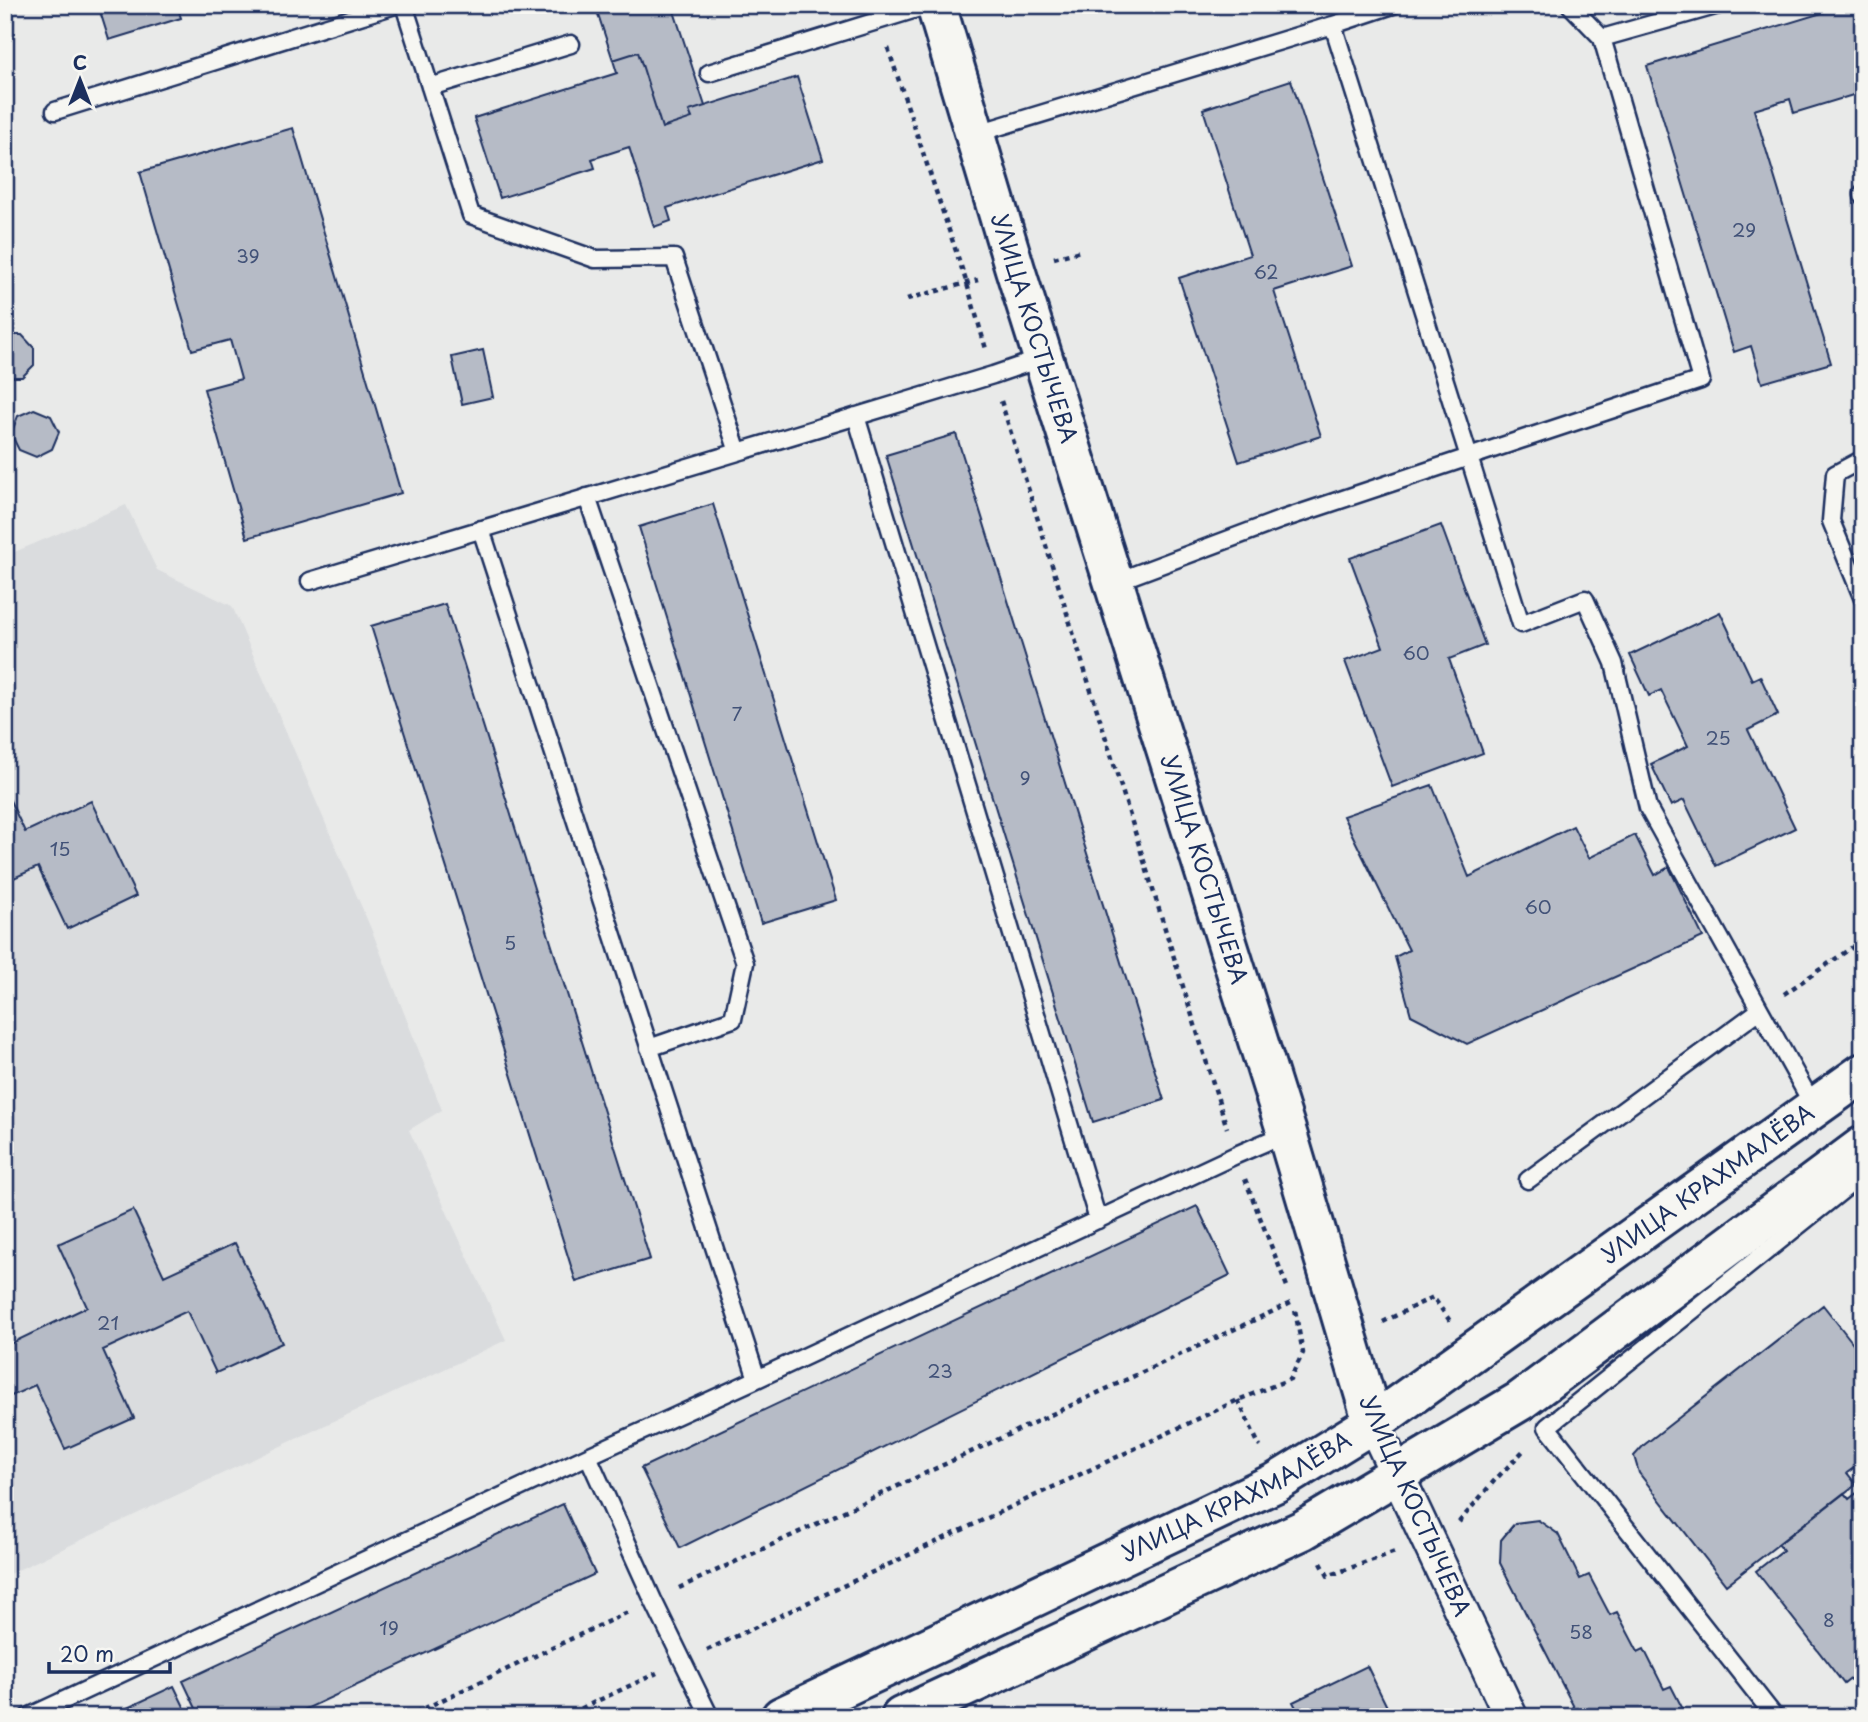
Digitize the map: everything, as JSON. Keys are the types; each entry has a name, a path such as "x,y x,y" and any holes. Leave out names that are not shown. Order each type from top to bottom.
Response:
{"main road":[{"name":"УЛИЦА КОСТЫЧЕВА","path":"936,5 1043,358 1287,1133 1373,1423"},
{"name":"УЛИЦА КРАХМАЛЁВА","path":"781,1717 1277,1482 1373,1423 1863,1073"},
{"path":"901,1717 1303,1530 1520,1401 1863,1146"}],"street":[{"name":"УЛИЦА КОСТЫЧЕВА","path":"1373,1423 1511,1717"}],"lane":[{"path":"55,111 395,5"},
{"path":"404,5 471,215 595,259 674,258 738,452"},
{"path":"709,73 929,5"},
{"path":"975,134 1393,5"},
{"path":"1115,582 1280,520 1701,380 1602,38 1570,5"},
{"path":"1602,38 1719,5"},
{"path":"1332,25 1377,159 1521,624 1585,600 1614,663 1648,808 1815,1109"},
{"path":"430,87 571,44"},
{"path":"310,581 1043,358"},
{"path":"856,416 1098,1220"},
{"path":"1863,459 1835,474 1831,521 1863,598"},
{"path":"587,496 745,963 733,1019 649,1048"},
{"path":"481,529 757,1380"},
{"path":"1528,1180 1760,1010"},
{"path":"28,1717 587,1455 757,1380 1287,1133"},
{"path":"1775,1717 1547,1427 1863,1174"},
{"path":"587,1455 710,1717"}],"path":[{"path":"1760,1010 1863,940"},
{"path":"405,1717 1293,1302"}],"shaded area":[{"path":"126,505 157,570 232,606 372,931 442,1110 409,1130 506,1340 5,1576 5,556"}],"building":[{"path":"98,5 177,5 181,18 109,40"},
{"path":"595,5 672,5 705,106 689,111 692,118 662,128 638,52 613,60"},
{"path":"1848,5 1863,5 1863,92 1794,113 1790,99 1754,110 1831,363 1762,383 1751,346 1734,352 1647,66"},
{"path":"638,52 662,128 692,118 689,111 797,77 823,159 667,208 671,221 654,227 629,147 592,159 595,168 500,198 474,118 617,73 613,60"},
{"path":"1291,80 1352,266 1274,291 1321,436 1239,462 1179,278 1250,255 1203,109"},
{"path":"293,128 401,493 247,538 204,389 241,379 230,340 192,350 140,172"},
{"path":"5,335 22,335 34,348 34,365 22,377 5,377"},
{"path":"483,350 493,397 462,404 452,357"},
{"path":"34,409 51,416 59,432 52,449 36,457 19,450 11,434 18,416"},
{"path":"956,434 1164,1100 1093,1122 886,455"},
{"path":"713,504 836,900 761,923 639,527"},
{"path":"1441,525 1485,645 1449,659 1483,753 1392,787 1345,661 1383,647 1350,558"},
{"path":"445,604 650,1259 576,1282 371,626"},
{"path":"1720,612 1752,680 1760,676 1778,715 1748,730 1795,828 1716,866 1684,800 1671,806 1651,764 1688,746 1661,690 1649,696 1630,655"},
{"path":"1432,785 1469,877 1573,826 1589,858 1635,835 1655,875 1669,867 1703,937 1467,1044 1411,1015 1395,957 1409,950 1343,816"},
{"path":"5,790 25,832 91,801 136,896 67,929 38,867 5,882"},
{"path":"1197,1206 1230,1275 680,1548 641,1468"},
{"path":"133,1210 164,1276 235,1243 282,1343 216,1373 187,1311 103,1350 134,1418 65,1449 35,1385 5,1399 5,1334 10,1344 87,1307 58,1244"},
{"path":"1823,1305 1863,1356 1863,1461 1847,1473 1856,1484 1726,1585 1639,1473 1634,1456 1644,1445"},
{"path":"1863,1488 1863,1669 1844,1684 1756,1571 1783,1550 1778,1544 1844,1493 1849,1499"},
{"path":"563,1504 595,1574 289,1717 200,1717 183,1681"},
{"path":"1538,1520 1558,1534 1580,1579 1589,1575 1610,1615 1617,1612 1638,1652 1644,1649 1664,1689 1671,1686 1687,1717 1579,1717 1500,1563 1501,1540 1515,1523"},
{"path":"1367,1666 1392,1717 1301,1717 1293,1702"},
{"path":"174,1686 189,1717 108,1717"}]}
